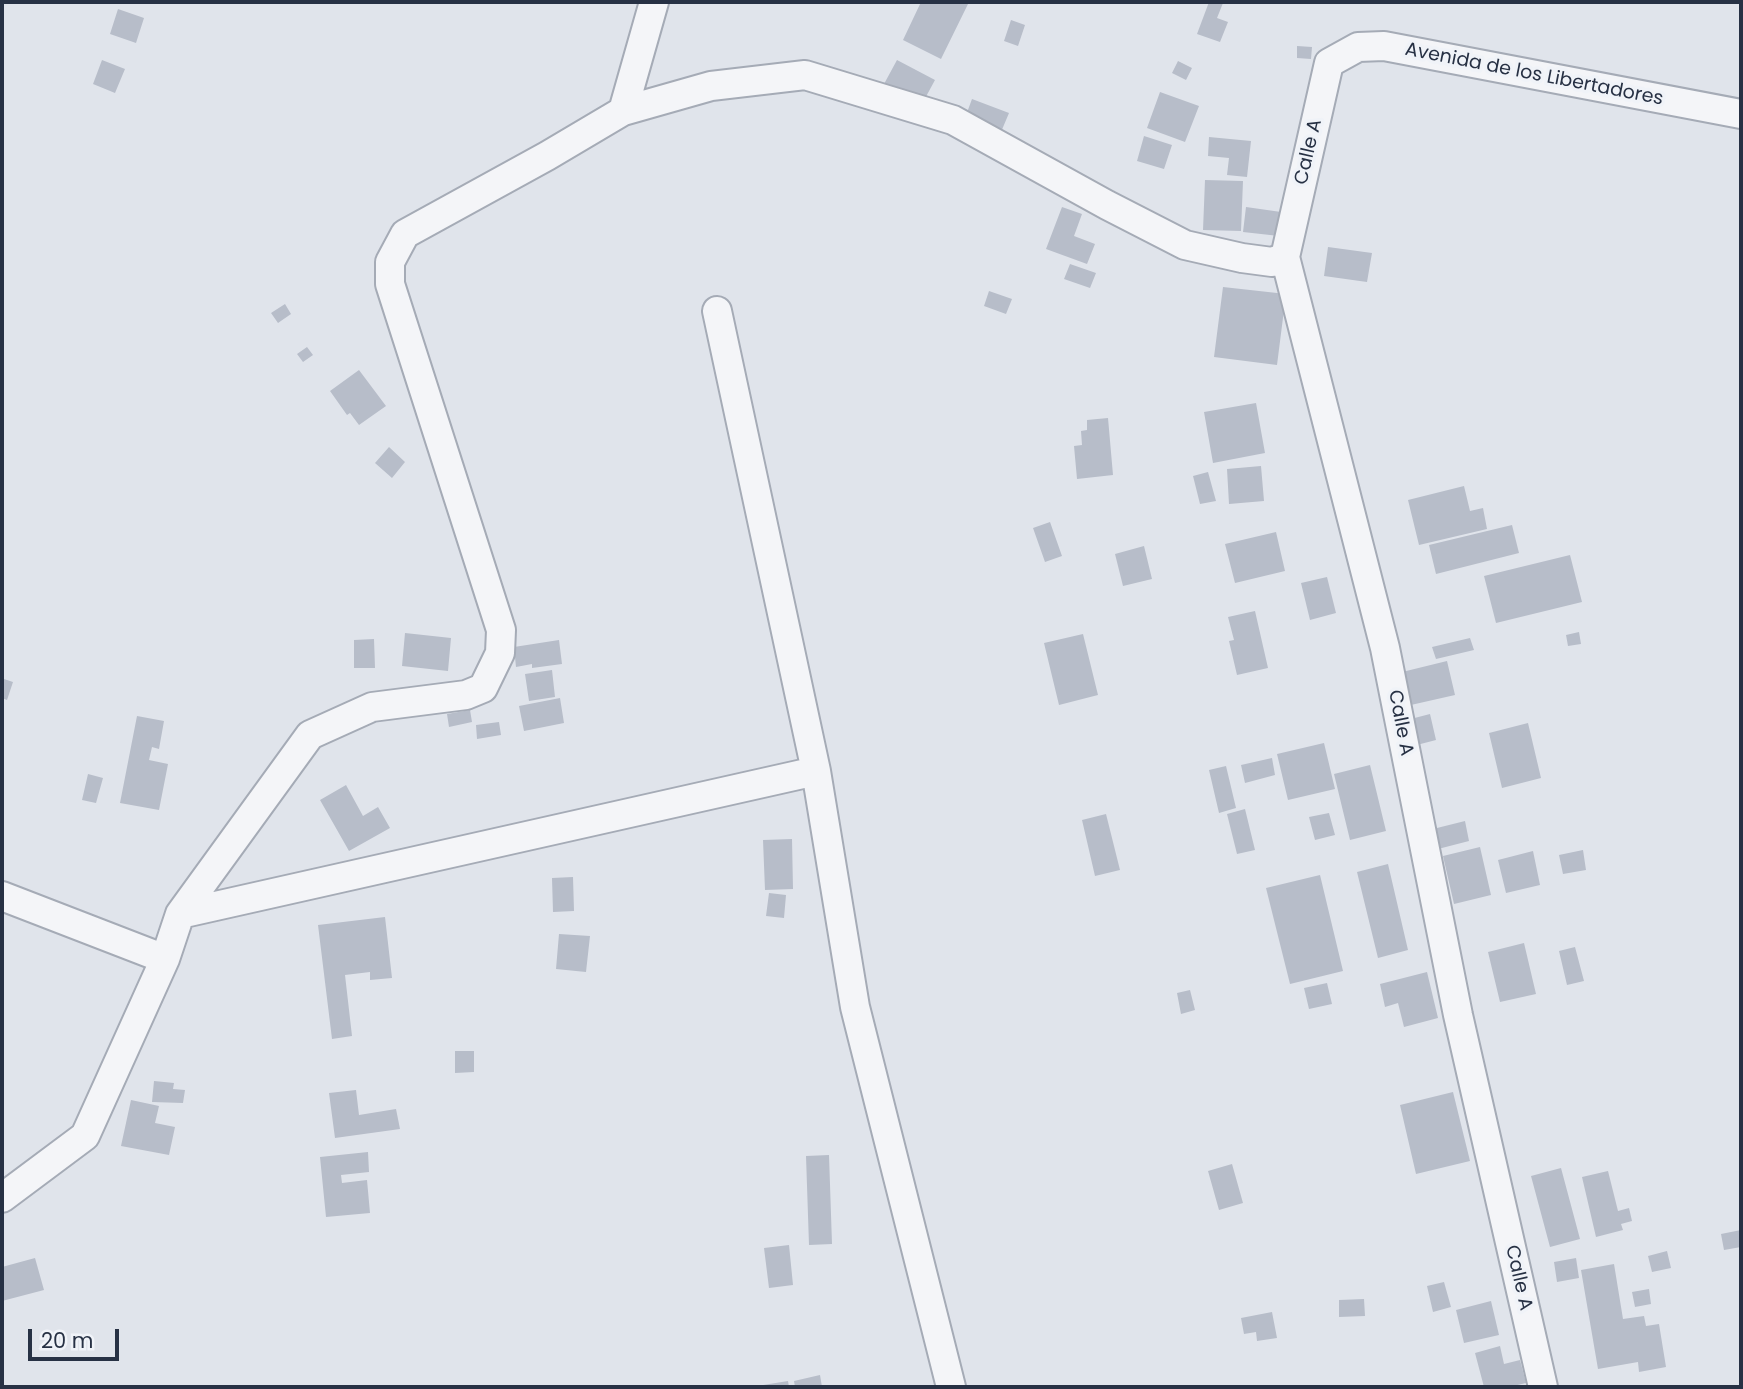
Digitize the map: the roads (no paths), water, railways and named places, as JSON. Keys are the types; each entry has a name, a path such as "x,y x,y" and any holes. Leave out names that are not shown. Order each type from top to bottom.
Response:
{"street":[{"path":"623,111 654,2"},
{"name":"Avenida de los Libertadores","path":"1329,62 1358,47 1384,46 1741,114"},
{"name":"Calle A","path":"1329,62 1285,257 1385,648 1458,1015 1543,1387"},
{"path":"2,1198 85,1136 165,959 180,914 310,735 372,707 466,695 483,688 500,653 501,630 390,284 390,262 405,234 623,111 711,86 805,75 953,120 1185,245 1272,262 1285,257"},
{"path":"717,311 816,771 855,1007 951,1387"},
{"path":"180,914 816,771"},
{"path":"2,896 165,959"}]}
